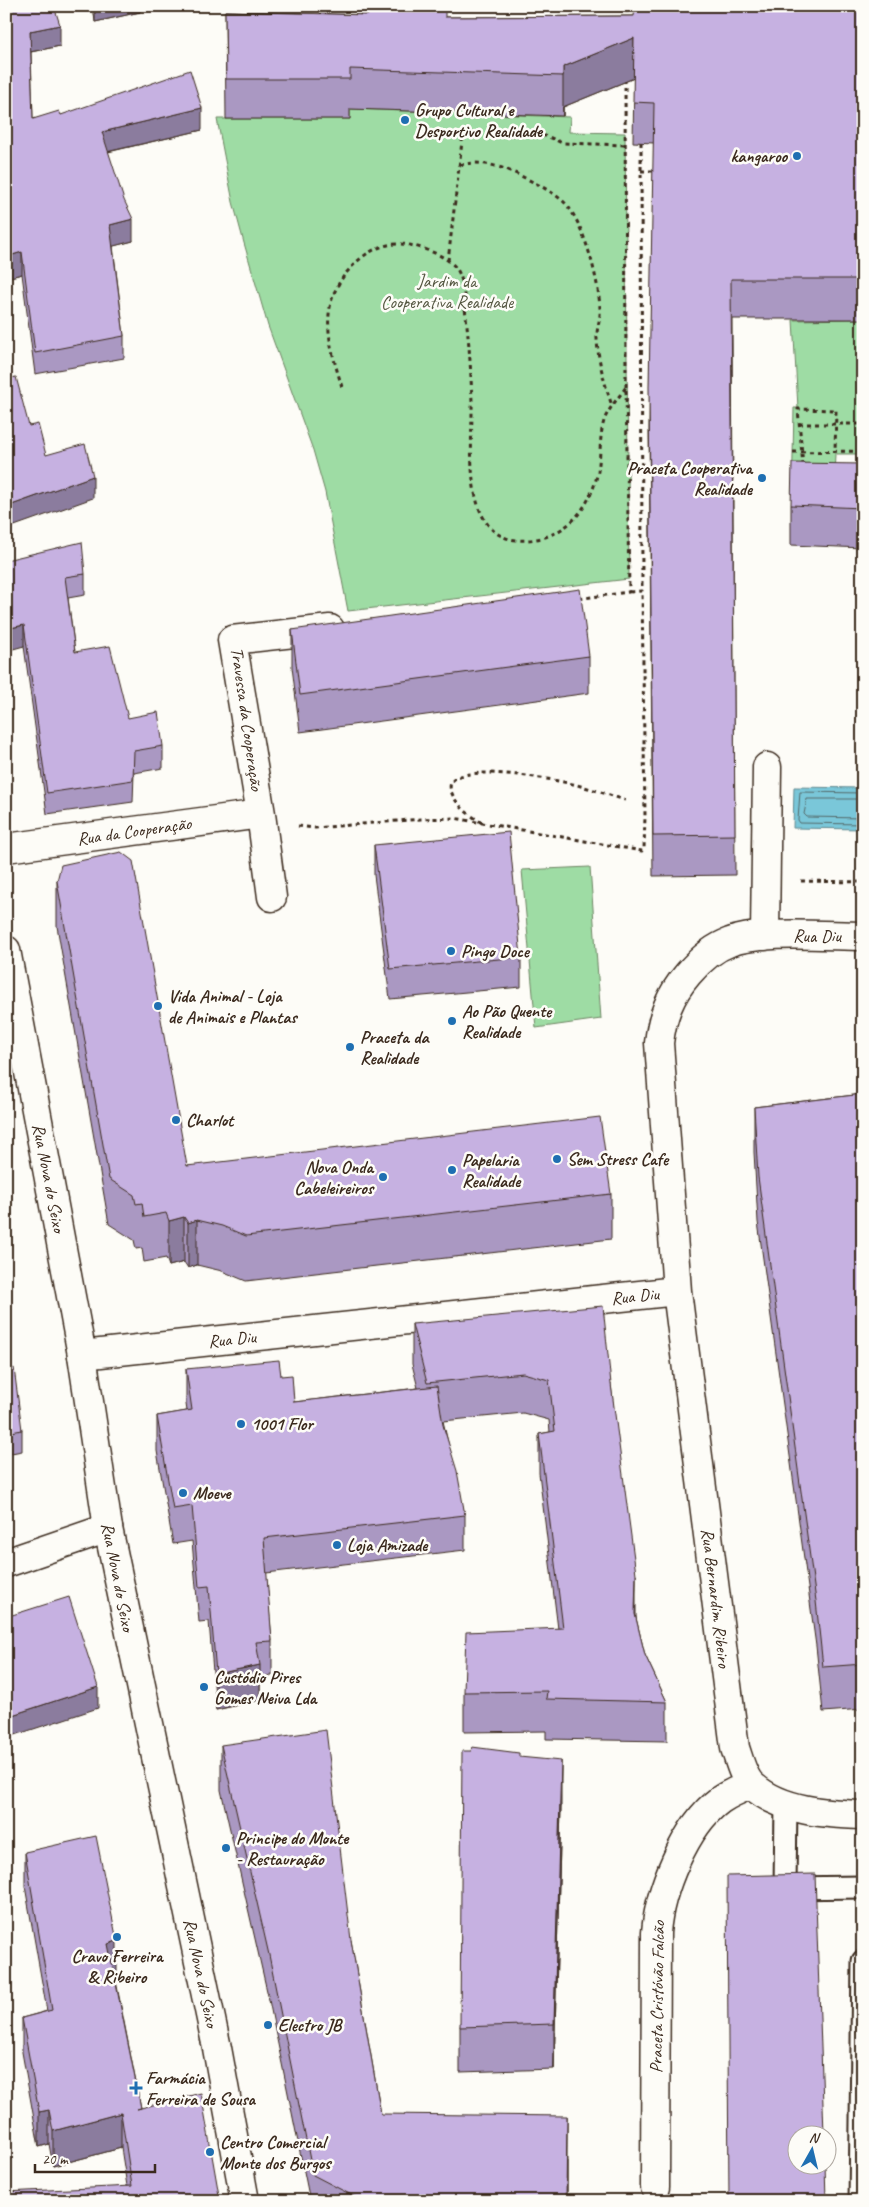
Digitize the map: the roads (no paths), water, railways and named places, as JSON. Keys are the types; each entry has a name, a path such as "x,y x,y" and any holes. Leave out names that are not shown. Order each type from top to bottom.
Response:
{"street":[{"name":"Travessa da Cooperação","path":"261,814 232,640 351,627"},
{"path":"765,936 767,767"},
{"name":"Rua da Cooperação","path":"6,848 261,814"},
{"path":"261,814 272,897"},
{"name":"Rua Diu","path":"82,1355 677,1291 659,1043 661,1026 673,993 696,964 710,953 730,942 765,936 863,936"},
{"name":"Rua Nova do Seixo","path":"6,950 82,1355 108,1528 217,2048 246,2201"},
{"name":"Rua Bernardim Ribeiro","path":"677,1291 733,1734 739,1760 752,1786"},
{"path":"6,1563 108,1528"},
{"path":"752,1786 786,1803 824,1814 863,1815"},
{"name":"Praceta Cristóvão Falcão","path":"656,2187 656,1933 660,1904 681,1853 696,1826 719,1801 733,1792 752,1786"}],"lane":[{"path":"786,1803 785,1888 863,1887"},
{"path":"860,2201 863,1961"}],"water":[{"path":"794,787 863,788 863,829 793,828"}],"place":[{"name":"Grupo Cultural e Desportivo Realidade","path":"405,120"},
{"name":"kangaroo","path":"797,156"},
{"name":"Praceta Cooperativa Realidade","path":"762,478"},
{"name":"Pingo Doce","path":"451,951"},
{"name":"Vida Animal - Loja de Animais e Plantas","path":"158,1006"},
{"name":"Ao Pão Quente Realidade","path":"452,1021"},
{"name":"Praceta da Realidade","path":"350,1047"},
{"name":"Charlot","path":"176,1120"},
{"name":"Sem Stress Cafe","path":"557,1159"},
{"name":"Papelaria Realidade","path":"452,1170"},
{"name":"Nova Onda Cabeleireiros","path":"383,1177"},
{"name":"1001 Flor","path":"241,1424"},
{"name":"Moeve","path":"183,1493"},
{"name":"Loja Amizade","path":"337,1545"},
{"name":"Custódio Pires Gomes Neiva Lda","path":"204,1687"},
{"name":"Principe do Monte - Restauração","path":"226,1848"},
{"name":"Cravo Ferreira & Ribeiro","path":"117,1937"},
{"name":"Electro JB","path":"268,2025"},
{"name":"Farmácia Ferreira de Sousa","path":"136,2088"},
{"name":"Centro Comercial Monte dos Burgos","path":"210,2152"}],"park label":[{"name":"Jardim da Cooperativa Realidade","path":"447,291"}]}
